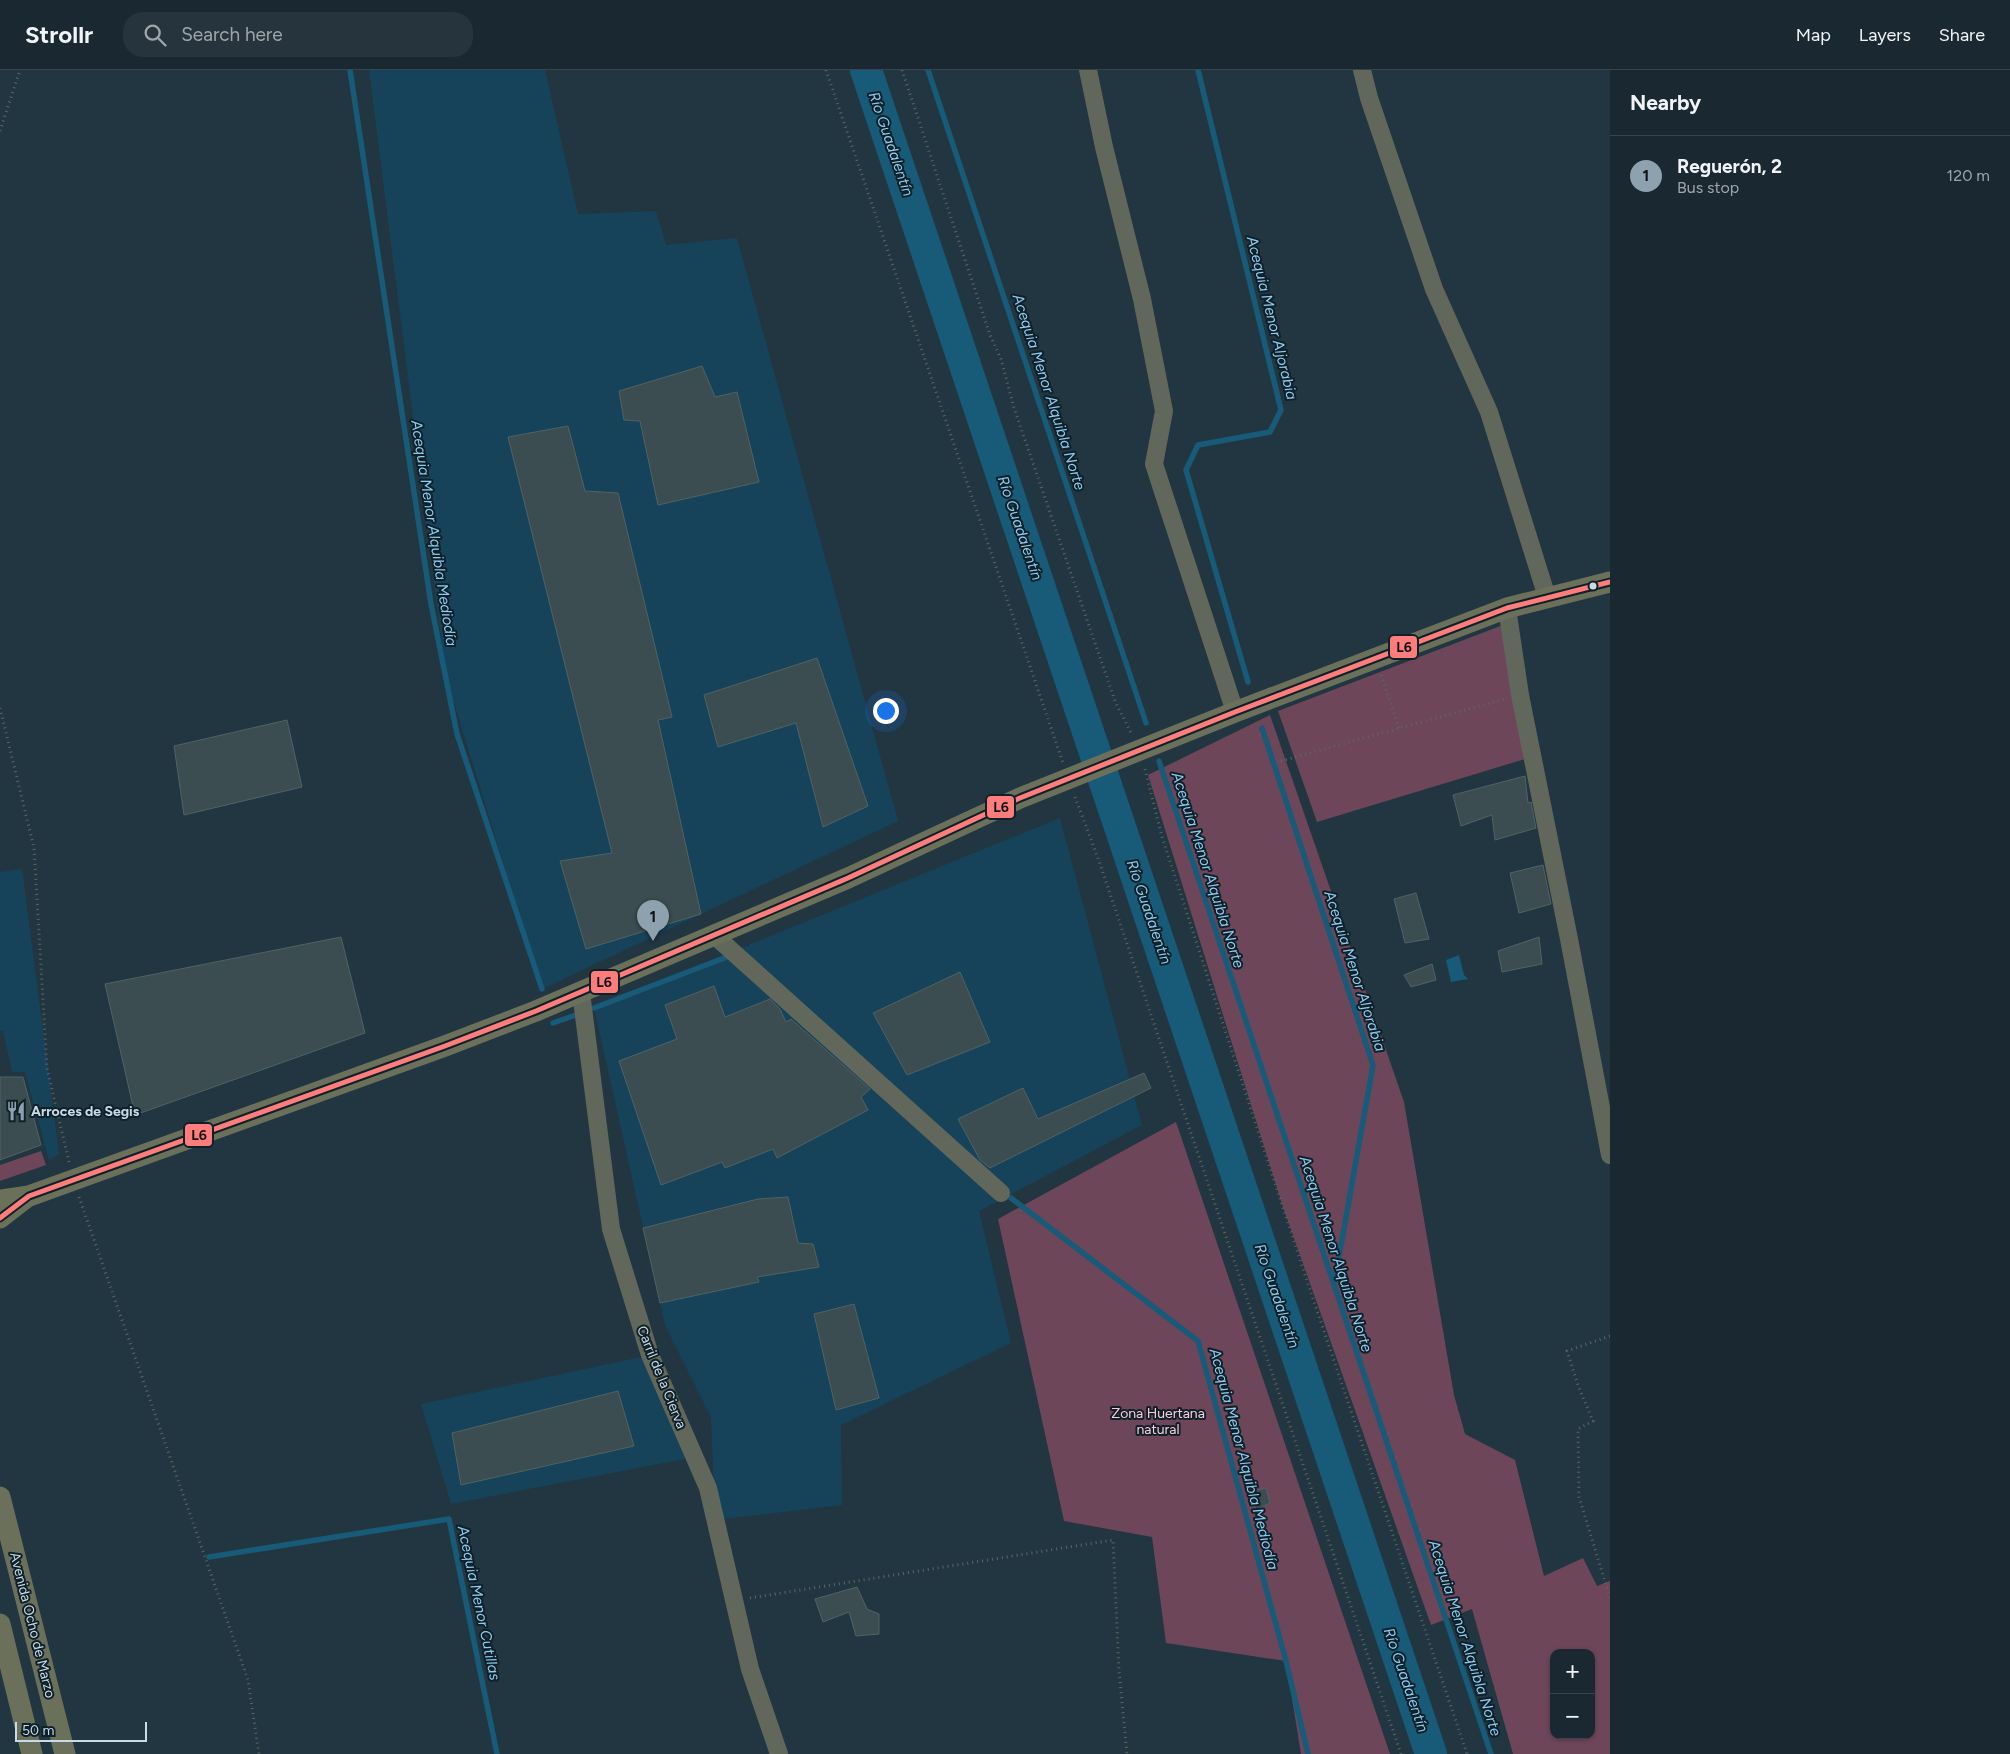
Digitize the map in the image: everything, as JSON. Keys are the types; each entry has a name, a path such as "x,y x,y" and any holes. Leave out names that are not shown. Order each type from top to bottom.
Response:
{"main road":[{"path":"0,1200 29,1196 471,1036 581,992 848,878 1012,802 1135,752 1507,608 1610,582"},
{"path":"0,1218 29,1196"},
{"name":"Avenida Ocho de Marzo","path":"0,1496 65,1754"},
{"path":"0,1624 32,1754"}],"street":[{"path":"1088,70 1104,147 1142,299 1164,412 1154,464 1236,712"},
{"path":"1362,70 1368,98 1434,289 1489,412 1547,597"},
{"path":"1507,608 1520,694 1610,1155"},
{"path":"714,935 1001,1193"},
{"name":"Carril de la Cierva","path":"581,992 611,1229 650,1355 708,1488 750,1669 778,1754"}],"path":[{"path":"0,131 20,70"},
{"path":"826,70 1071,778 1400,1754"},
{"path":"902,70 990,336 1001,359 1014,408 1114,701 1128,725 1135,752 1148,775 1162,837 1308,1285 1467,1754"},
{"path":"1375,658 1398,728"},
{"path":"1282,761 1520,694"},
{"path":"0,708 34,848 47,1068 73,1180 248,1680 259,1754"},
{"path":"1610,1336 1567,1351 1579,1388 1593,1421 1578,1429 1579,1497 1610,1598"},
{"path":"734,1600 1112,1540 1119,1672 1127,1754"}],"shaded area":[{"path":"369,70 545,70 578,214 656,211 666,245 737,238 898,821 542,989 446,677"},
{"path":"1060,818 1142,1125 979,1211 1011,1343 841,1425 842,1505 715,1520 711,1417 665,1325 594,1008"},
{"path":"22,869 59,1154 49,1160 25,1072 12,1072 3,1031 0,1031 0,872"},
{"path":"1459,955 1464,975 1468,979 1451,982 1446,960"},
{"path":"650,1355 695,1457 451,1504 421,1404"}],"green space":[{"path":"1503,625 1525,759 1317,822 1278,711"},
{"path":"1270,715 1404,1102 1454,1395 1465,1434 1515,1460 1544,1576 1583,1558 1597,1586 1610,1581 1610,1754 1513,1754 1472,1609 1431,1625 1283,1207 1148,775"},
{"name":"Zona Huertana natural","path":"1176,1122 1390,1754 1301,1754 1286,1661 1166,1643 1152,1537 1064,1521 998,1219"},
{"path":"41,1151 46,1165 0,1181 0,1165"}],"building":[{"path":"702,366 715,397 737,392 759,482 658,505 640,421 624,420 619,391"},
{"path":"568,426 585,491 618,493 672,717 658,720 701,914 586,949 560,861 612,853 508,437"},
{"path":"817,658 868,806 823,827 796,723 718,747 704,695"},
{"path":"287,720 302,787 184,815 174,746"},
{"path":"1525,776 1528,803 1531,802 1536,828 1495,840 1492,815 1461,826 1453,795"},
{"path":"1543,865 1551,904 1519,913 1510,873"},
{"path":"1416,893 1429,939 1405,943 1394,899"},
{"path":"341,937 365,1033 135,1115 105,984"},
{"path":"1539,937 1542,964 1502,972 1498,951"},
{"path":"1432,964 1436,980 1411,987 1404,975"},
{"path":"960,972 990,1042 907,1075 873,1013"},
{"path":"714,986 725,1017 770,999 780,1009 786,1022 791,1019 870,1089 861,1097 868,1110 777,1158 773,1149 725,1168 722,1162 661,1185 619,1061 677,1039 665,1005"},
{"path":"1144,1073 1151,1088 990,1168 980,1160 958,1119 1023,1088 1038,1119"},
{"name":"Arroces de Segis","path":"0,1077 23,1077 41,1145 0,1160"},
{"path":"788,1197 798,1243 813,1244 819,1267 757,1277 759,1282 660,1303 643,1228 758,1199"},
{"path":"854,1304 879,1398 836,1410 814,1314"},
{"path":"618,1391 634,1446 461,1485 452,1433"},
{"path":"1266,1488 1270,1503 1256,1510 1250,1492"},
{"path":"857,1587 867,1609 879,1614 879,1634 856,1636 849,1612 823,1622 815,1599"}],"waterway":[{"name":"Acequia Menor Alquibla Mediodía","path":"350,70 431,604 457,734 542,989"},
{"name":"Río Guadalentín","path":"866,70 1431,1754"},
{"name":"Acequia Menor Alquibla Norte","path":"928,70 1146,723"},
{"name":"Acequia Menor Aljorabia","path":"1198,70 1281,410 1270,432 1198,445 1186,470 1248,682"},
{"name":"Acequia Menor Aljorabia","path":"1262,728 1373,1065 1334,1285"},
{"name":"Acequia Menor Alquibla Norte","path":"1159,761 1491,1754"},
{"name":"Acequia Menor Alquibla Mediodía","path":"594,1008 732,955"},
{"name":"Acequia Menor Alquibla Mediodía","path":"553,1023 576,1015"},
{"name":"Acequia Menor Alquibla Mediodía","path":"1011,1198 1198,1341 1286,1661 1308,1754"},
{"name":"Acequia Menor Cutillas","path":"209,1557 449,1519 497,1754"}],"transit line":[{"name":"L6","path":"0,1218 29,1196 445,1046 536,1011 848,878 1020,798 1235,712 1507,608 1610,582"}],"place":[{"name":"Reguerón, 2","path":"653,941"},
{"name":"Arroces de Segis","path":"16,1111"}]}
